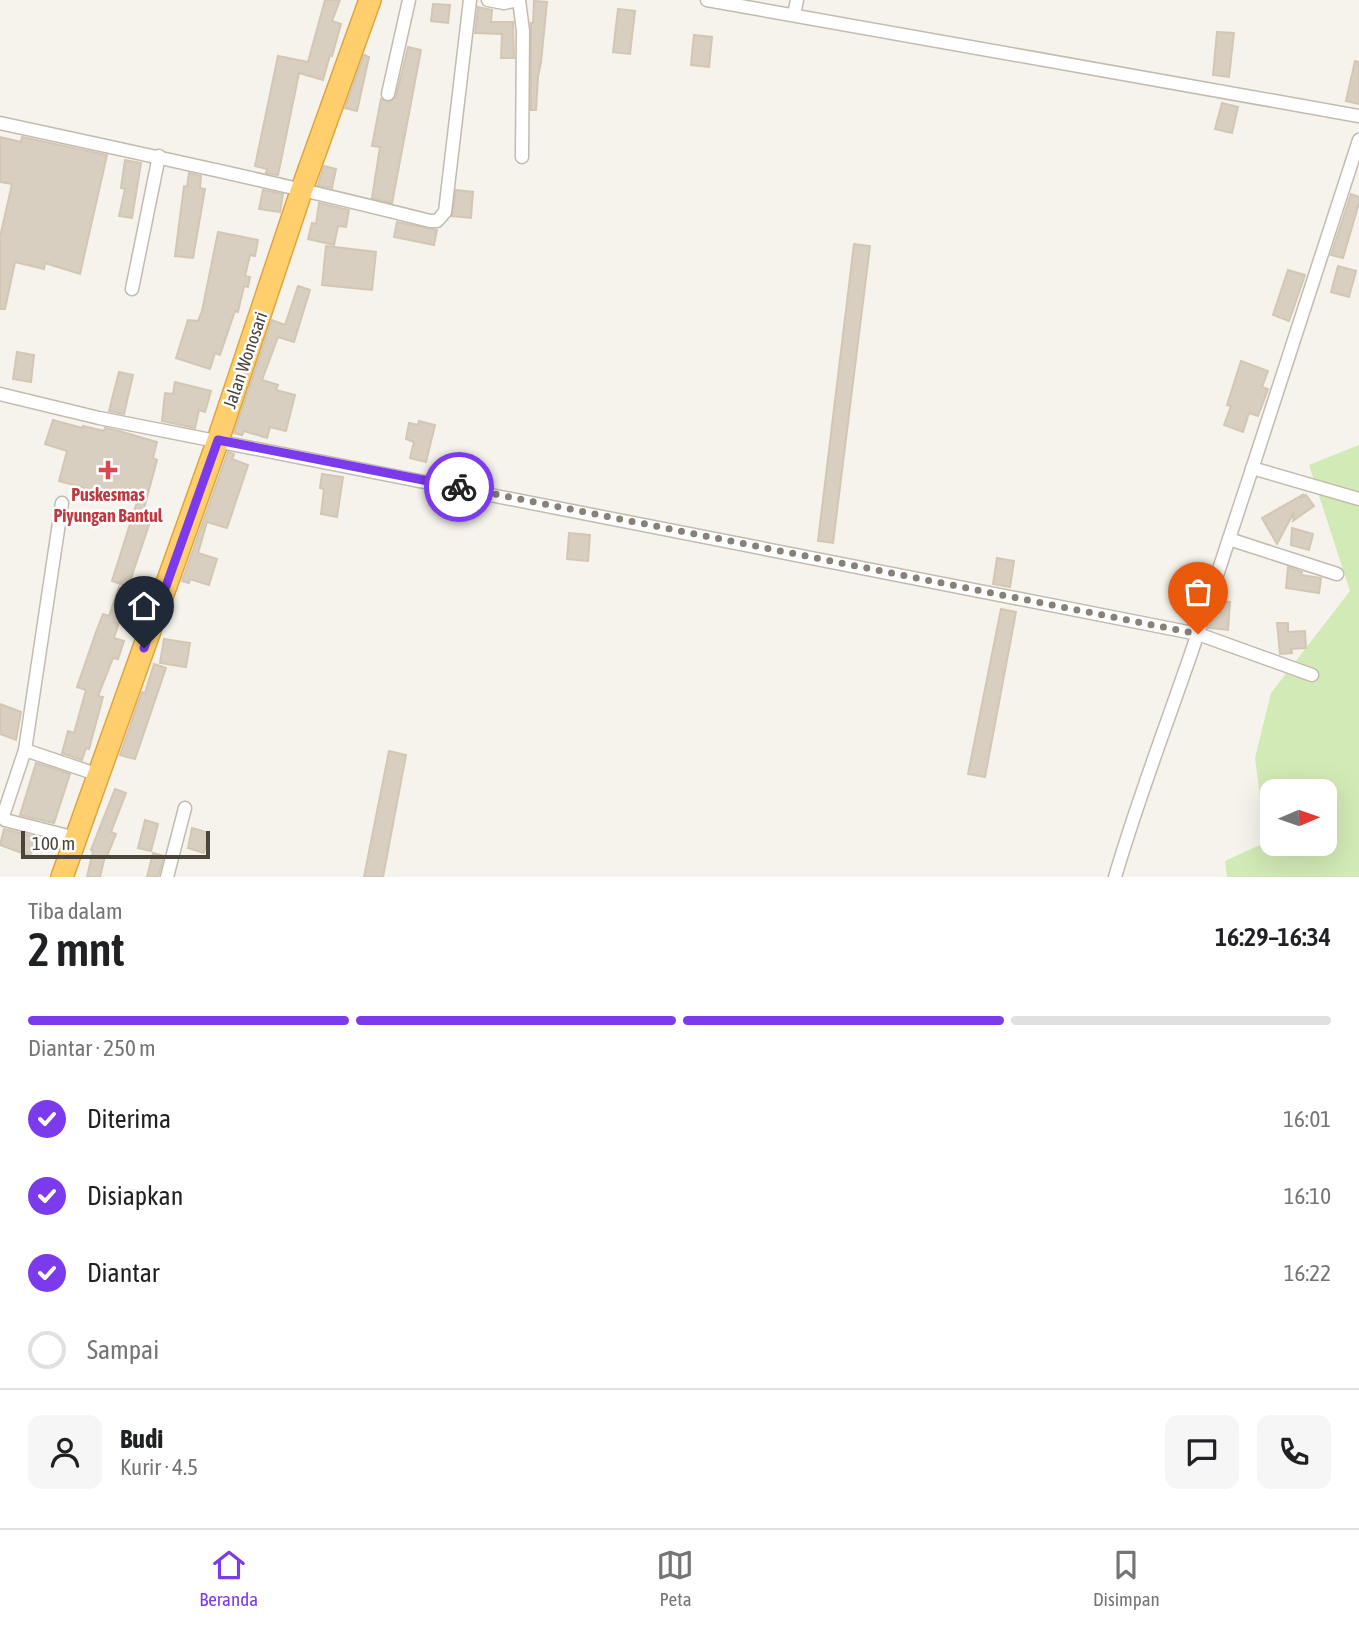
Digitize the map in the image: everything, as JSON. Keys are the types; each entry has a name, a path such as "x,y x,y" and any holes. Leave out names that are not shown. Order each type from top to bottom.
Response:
{"highway":[{"name":"Jalan Wonosari","path":"62,877 218,440 370,0"}],"street":[{"path":"388,94 409,0"},
{"path":"0,123 159,156 430,221 441,218 445,212 470,0"},
{"path":"488,0 504,3 519,0 523,31 522,157"},
{"path":"707,0 1359,116"},
{"path":"794,15 797,0"},
{"path":"1115,877 1135,808 1198,634 1359,140"},
{"path":"132,289 159,156"},
{"path":"0,394 99,418 1198,634 1312,675"},
{"path":"1252,468 1359,499"},
{"path":"62,503 25,750 2,816 5,820 76,838"},
{"path":"1229,539 1338,574"},
{"path":"25,750 99,775"},
{"path":"167,877 185,808"}],"green space":[{"path":"1359,445 1359,877 1227,877 1225,861 1260,845 1260,856 1337,856 1337,779 1260,779 1260,796 1255,758 1271,693 1350,591 1309,465"}],"building":[{"path":"325,0 340,0 332,21 341,24 332,56 330,55 323,80 299,73 278,175 266,173 267,169 255,166 278,56 308,62"},
{"path":"534,1 547,2 536,110 531,110 531,23"},
{"path":"433,4 450,5 448,23 431,21"},
{"path":"478,7 492,10 491,22 513,22 514,58 501,58 502,34 475,33"},
{"path":"618,9 635,11 630,54 613,52"},
{"path":"1217,32 1234,33 1229,77 1213,75"},
{"path":"694,35 712,37 709,67 691,65"},
{"path":"408,47 421,50 392,203 372,198 380,147 372,146 381,99 390,102 396,97"},
{"path":"364,55 369,57 357,111 345,108"},
{"path":"1355,61 1359,62 1359,104 1346,101"},
{"path":"1222,103 1238,107 1232,133 1215,129"},
{"path":"0,137 21,142 22,137 107,155 80,274 45,263 44,269 15,262 5,309 0,309 0,237 12,184 0,182"},
{"path":"125,160 141,163 132,218 119,216 125,189 121,188"},
{"path":"324,166 336,169 332,188 318,185"},
{"path":"189,173 201,176 200,188 205,189 193,258 175,256 184,186 187,187"},
{"path":"263,190 283,194 280,212 259,209"},
{"path":"456,190 473,192 471,218 452,216"},
{"path":"1351,194 1359,197 1359,203 1343,258 1331,255"},
{"path":"319,203 349,210 346,227 338,226 334,245 308,239 312,223 316,224"},
{"path":"397,222 437,230 434,245 394,237"},
{"path":"218,232 258,240 255,256 250,255 245,276 250,277 248,287 244,286 238,312 235,311 220,355 215,353 210,369 176,358 188,320 198,321 202,311"},
{"path":"854,244 870,246 833,543 818,541"},
{"path":"326,246 376,252 372,290 322,285"},
{"path":"1338,266 1356,271 1349,297 1331,292"},
{"path":"1288,270 1305,275 1289,321 1273,315"},
{"path":"298,286 310,290 294,342 278,337 262,380 278,385 276,390 295,395 286,431 270,427 267,438 244,431 242,435 234,433 272,320 285,325"},
{"path":"17,352 34,355 31,382 13,379"},
{"path":"1241,361 1268,371 1262,387 1268,389 1258,416 1249,413 1243,432 1224,425 1231,406 1227,405"},
{"path":"119,372 133,375 124,414 109,411"},
{"path":"175,382 211,391 205,412 199,410 195,428 162,421 165,393 173,394"},
{"path":"53,420 82,428 83,426 104,431 105,428 157,442 153,458 157,460 142,516 151,519 128,587 112,581 137,502 59,481 67,451 45,444"},
{"path":"419,421 435,425 426,462 410,458 414,442 406,439 409,423 418,425"},
{"path":"228,452 234,454 232,459 248,465 227,528 207,522 198,553 217,559 209,585 190,579 189,583 182,581"},
{"path":"322,474 343,477 337,517 321,514 324,489 320,488"},
{"path":"1304,494 1302,497 1306,495 1314,506 1293,521 1294,512 1277,544 1262,518"},
{"path":"1292,528 1313,534 1309,550 1291,545"},
{"path":"569,533 590,535 588,561 567,559"},
{"path":"997,558 1014,561 1010,587 993,584"},
{"path":"1288,567 1302,572 1301,575 1321,578 1319,593 1286,588"},
{"path":"119,587 129,591 114,638 124,641 118,659 113,658 98,696 103,697 89,749 86,748 82,760 62,753 68,731 74,733 86,690 77,687 103,614 109,616"},
{"path":"1220,601 1230,602 1228,630 1209,628"},
{"path":"1001,609 1016,612 985,777 968,774"},
{"path":"1277,623 1288,623 1288,632 1305,631 1306,648 1291,649 1292,653 1280,654"},
{"path":"164,639 190,643 186,667 160,663"},
{"path":"154,664 166,668 135,759 120,755 142,692 145,693"},
{"path":"0,704 21,712 16,740 0,734"},
{"path":"389,751 406,755 383,877 364,877"},
{"path":"36,763 70,774 54,823 20,815"},
{"path":"115,789 126,793 111,832 116,834 105,856 100,877 87,877 93,851 91,850"},
{"path":"145,820 158,824 151,851 138,848"},
{"path":"192,828 209,833 204,853 188,848"},
{"path":"4,829 36,837 30,856 0,845"},
{"path":"153,853 164,856 158,877 147,877"}],"way so far":[{"path":"459,487 1198,634"}],"place":[{"name":"Puskesmas Piyungan Bantul","path":"108,470"}],"route":[{"path":"144,648 218,440 459,487"}]}
